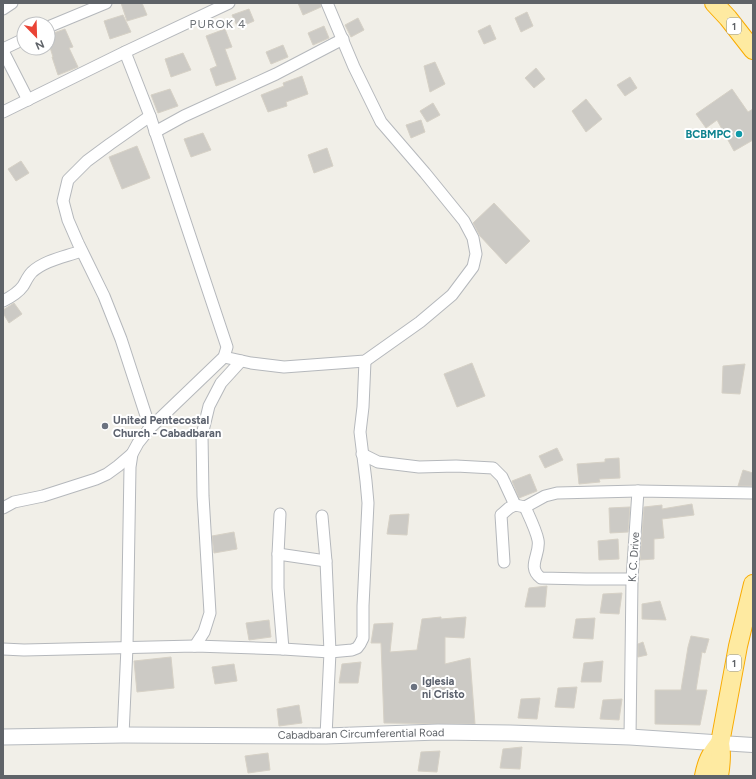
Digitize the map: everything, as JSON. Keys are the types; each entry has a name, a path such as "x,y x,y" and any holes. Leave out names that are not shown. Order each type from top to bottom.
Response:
{"highway":[{"name":"1","path":"714,3 753,50"},
{"name":"1","path":"719,776 722,754 720,743 738,646 753,584"},
{"name":"1","path":"704,776 707,762 712,752 720,743"}],"main road":[{"name":"Cabadbaran Circumferential Road","path":"3,737 123,735 326,736 445,732 630,737 720,743"}],"street":[{"path":"3,9 12,3"},
{"path":"56,25 106,3"},
{"path":"3,112 229,3"},
{"path":"224,357 284,367 365,361 420,322 452,295 473,267 476,254 473,238 464,221 381,122 354,67 327,3"},
{"path":"155,132 184,116 276,74 343,39"},
{"path":"16,43 3,50 28,100"},
{"path":"123,735 127,647 130,467 132,454 138,443 150,428 224,357 227,347 150,116 125,52"},
{"path":"150,116 93,156 68,180 63,201 68,220 81,251 104,296 121,339 150,428"},
{"path":"3,301 22,287 30,274 38,267 47,262 81,251"},
{"path":"195,646 204,632 210,613 203,504 202,435 209,406 221,382 241,361"},
{"path":"3,649 24,650 195,646 330,652 352,650 357,648 363,638 362,606 368,503 360,432 363,407 365,361"},
{"path":"3,508 14,502 42,496 108,474 132,454"},
{"path":"362,454 378,462 418,467 456,466 493,468 502,477 538,539 538,550 534,567 537,574 541,578 586,580 632,579"},
{"path":"504,562 501,515 509,508 520,506 545,496 557,493 638,491 753,493"},
{"name":"K. C. Drive","path":"630,737 632,579 638,491"},
{"path":"280,514 278,588 283,649"},
{"path":"322,516 326,561 330,652 326,736"},
{"path":"278,554 326,561"},
{"path":"720,743 753,745"}],"building":[{"path":"121,3 142,3 147,15 127,21"},
{"path":"298,3 320,3 321,7 303,15"},
{"path":"249,9 254,21 238,28 232,15"},
{"path":"527,12 533,26 521,32 515,18"},
{"path":"123,15 131,32 110,39 104,21"},
{"path":"358,18 364,30 351,37 345,25"},
{"path":"490,25 496,39 484,44 478,31"},
{"path":"324,26 329,38 313,45 308,33"},
{"path":"65,29 73,47 69,48 78,67 58,75 52,57 56,56 56,32"},
{"path":"225,29 232,47 225,49 236,79 216,86 210,69 217,66 206,36"},
{"path":"283,45 288,57 271,64 266,52"},
{"path":"183,53 191,70 171,77 165,59"},
{"path":"435,62 445,84 430,92 424,66"},
{"path":"536,68 545,79 534,88 525,78"},
{"path":"302,76 308,94 286,102 287,106 268,112 261,95 284,86 283,83"},
{"path":"630,77 637,88 625,96 617,85"},
{"path":"170,89 178,106 158,113 151,95"},
{"path":"732,89 748,112 753,109 753,140 734,151 717,120 706,128 696,114"},
{"path":"586,99 602,119 586,132 572,111"},
{"path":"433,103 440,115 427,122 420,111"},
{"path":"421,120 425,132 411,138 406,125"},
{"path":"203,133 211,150 191,157 184,139"},
{"path":"137,146 150,178 122,189 109,157"},
{"path":"327,148 333,166 314,173 308,155"},
{"path":"21,161 29,173 16,181 8,169"},
{"path":"494,203 530,241 506,264 480,236 473,223"},
{"path":"14,303 22,314 9,323 3,313 3,310"},
{"path":"472,363 485,396 457,407 444,374"},
{"path":"745,364 740,394 722,393 723,366"},
{"path":"557,448 563,460 545,468 539,456"},
{"path":"619,458 620,478 599,479 600,482 579,484 577,464 605,462 605,459"},
{"path":"743,470 753,473 753,486 738,486"},
{"path":"530,474 537,491 519,498 512,481"},
{"path":"692,504 694,515 662,519 664,538 654,539 654,559 640,560 644,507 662,505 662,509"},
{"path":"630,507 628,532 610,533 609,508"},
{"path":"409,514 407,535 387,534 390,515"},
{"path":"234,532 237,549 214,553 212,536"},
{"path":"618,539 619,559 599,560 598,541"},
{"path":"547,586 545,607 525,607 529,588"},
{"path":"622,593 619,614 600,613 603,594"},
{"path":"660,601 666,620 642,619 642,604"},
{"path":"441,617 441,619 466,617 464,638 445,637 445,664 470,658 475,724 384,723 381,643 371,643 374,624 393,623 390,652 417,650 422,619"},
{"path":"595,618 593,639 573,638 576,619"},
{"path":"269,620 271,637 249,640 246,623"},
{"path":"691,636 709,639 705,653 702,652 696,690 707,690 700,725 655,724 655,690 681,690"},
{"path":"643,642 647,655 638,657 638,644"},
{"path":"171,657 174,688 137,692 134,661"},
{"path":"603,661 601,682 581,682 584,663"},
{"path":"361,662 358,683 339,683 342,664"},
{"path":"234,664 237,681 215,684 212,667"},
{"path":"577,687 574,708 555,707 558,688"},
{"path":"540,698 537,719 518,718 521,699"},
{"path":"622,699 619,720 600,719 603,700"},
{"path":"299,705 302,723 279,726 277,709"},
{"path":"522,747 520,769 500,768 503,749"},
{"path":"440,751 437,772 418,771 421,752"},
{"path":"268,753 270,770 248,773 245,756"}],"place":[{"name":"BCBMPC","path":"739,134"},
{"name":"United Pentecostal Church - Cabadbaran","path":"105,426"},
{"name":"Iglesia ni Cristo","path":"414,687"}],"district":[{"name":"PUROK 4","path":"218,24"}]}
